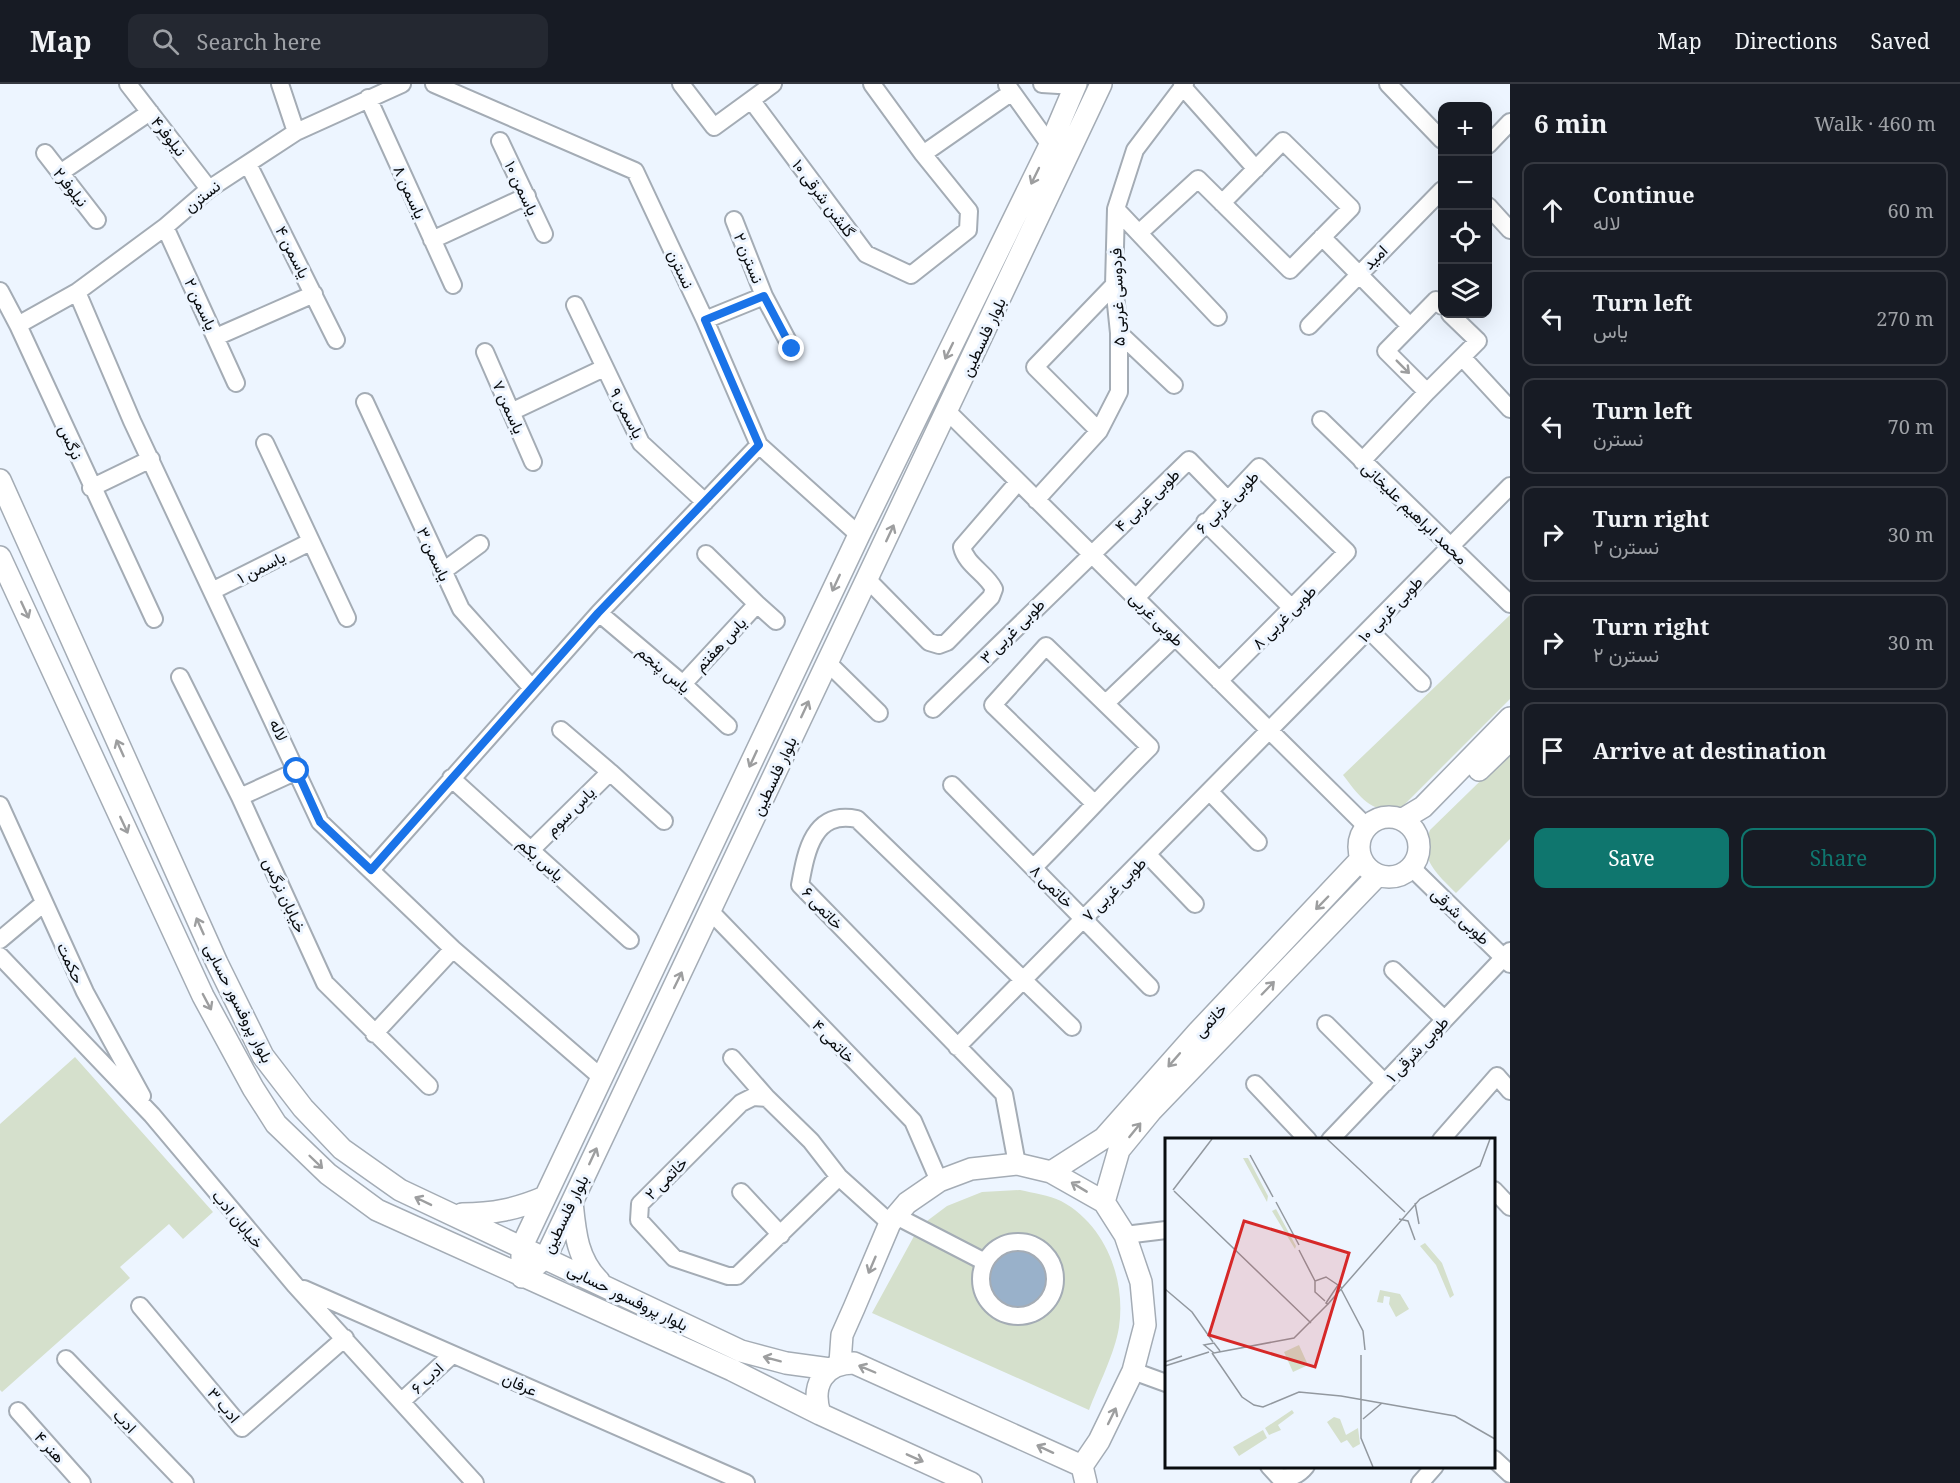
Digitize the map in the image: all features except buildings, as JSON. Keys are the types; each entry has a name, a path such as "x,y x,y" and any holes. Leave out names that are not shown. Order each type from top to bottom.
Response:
{"main road":[{"name":"بلوار فلسطین","path":"522,1277 546,1257 711,912 827,662 948,412 1101,84"},
{"name":"بلوار فلسطین","path":"522,1277 522,1246 859,535 1050,145 1076,85"},
{"name":"بلوار پروفسور حسابی","path":"0,480 217,963 263,1056 303,1108 342,1149 400,1190 741,1351 786,1363 835,1366 854,1363 1087,1477"},
{"name":"بلوار پروفسور حسابی","path":"0,557 203,996 253,1088 276,1124 328,1174 377,1210 732,1370 820,1414 971,1483"},
{"path":"1510,718 1423,807 1403,819 1383,816 1366,826 1358,842 1361,859 1378,875 1396,876 1411,867 1419,853 1418,837 1430,818 1510,740"},
{"path":"1403,819 1418,837"},
{"name":"خاتمی","path":"1051,1172 1104,1138 1198,1032 1361,859"},
{"name":"خاتمی","path":"1104,1202 1119,1150 1151,1111 1378,875"},
{"path":"820,1414 816,1402 821,1378 835,1366 842,1335 893,1220 907,1203 939,1181 971,1169 1017,1164 1051,1172 1104,1202 1125,1235 1141,1282 1145,1325 1133,1371 1099,1441 1087,1477"},
{"path":"449,1213 489,1214 518,1208 545,1197"},
{"path":"572,1201 575,1239 582,1258 592,1274 608,1290"}],"street":[{"name":"نیلوفر۴","path":"128,84 209,189"},
{"path":"280,84 296,132"},
{"name":"نسترن","path":"77,292 165,227 209,189 296,132 402,84"},
{"name":"نسترن","path":"434,84 635,171 705,320 759,445 859,535"},
{"path":"681,84 714,127 772,84"},
{"path":"872,84 923,154 1010,88 1050,145"},
{"path":"1042,84 1076,85"},
{"path":"1388,84 1438,135"},
{"path":"1184,85 1256,169"},
{"name":"فردوسی غربی ۵","path":"1036,500 1099,431 1119,392 1119,333 1114,285 1116,209 1135,150 1184,85"},
{"name":"یاسمن ۸","path":"368,98 453,285"},
{"name":"گلشن شرقی ۱۰","path":"752,101 866,254 911,275 968,230 969,211 923,154"},
{"path":"60,173 150,112"},
{"path":"1492,141 1510,122"},
{"name":"یاسمن ۱۰","path":"500,141 544,234"},
{"path":"1138,233 1198,179 1222,203 1290,270 1351,208 1283,141 1222,203"},
{"name":"نیلوفر۲","path":"45,153 97,220"},
{"name":"یاسمن ۴","path":"248,164 336,340"},
{"name":"امید","path":"1309,326 1438,195"},
{"path":"432,240 527,196"},
{"path":"1116,209 1218,317"},
{"path":"1492,210 1510,230"},
{"name":"نسترن ۲","path":"734,220 764,296 792,349"},
{"name":"یاسمن ۲","path":"165,227 236,382"},
{"path":"1322,237 1410,326"},
{"path":"1099,431 1035,368 1114,285"},
{"name":"نرگس","path":"0,291 18,325 91,488 154,619"},
{"path":"18,325 77,292"},
{"name":"لاله","path":"77,292 151,459 320,822 453,949 602,1078"},
{"path":"216,337 314,294"},
{"name":"نسترن ۲","path":"705,320 764,296"},
{"path":"1427,392 1386,351 1436,300 1438,302"},
{"name":"یاسمن ۹","path":"575,305 603,368 642,442 705,502"},
{"path":"1362,461 1478,341 1454,318"},
{"path":"1119,333 1174,385"},
{"name":"یاسمن ۷","path":"484,352 533,462"},
{"path":"1462,357 1510,409"},
{"path":"511,411 603,368"},
{"name":"یاسمن ۳","path":"365,402 461,609 531,687"},
{"name":"طوبی غربی","path":"948,412 1366,826"},
{"name":"محمد ابراهیم علیخانی","path":"1321,420 1510,604"},
{"path":"265,443 347,618"},
{"path":"371,870 598,613 759,445"},
{"path":"91,488 151,459"},
{"name":"طوبی غربی ۴","path":"1091,554 1189,460 1227,499"},
{"name":"طوبی غربی ۶","path":"1136,598 1259,467 1347,552"},
{"path":"868,580 929,642 939,645 947,642 978,612 991,597 994,589 989,579 964,556 962,547 1018,482"},
{"name":"طوبی غربی ۱۰","path":"1270,731 1510,486"},
{"path":"1205,522 1292,608"},
{"name":"یاسمن ۱","path":"212,591 310,542"},
{"path":"442,572 480,544"},
{"name":"طوبی غربی ۸","path":"1220,681 1347,552"},
{"name":"طوبی غربی ۳","path":"933,709 1091,554"},
{"name":"یاس هفتم","path":"706,555 776,621"},
{"name":"یاس هفتم","path":"683,684 757,604"},
{"name":"یاس پنجم","path":"598,613 683,684 728,726"},
{"path":"1369,630 1422,683"},
{"path":"1106,703 1175,637"},
{"path":"1034,867 1095,804 1150,747 1046,645 993,705 1095,804"},
{"path":"827,662 879,713"},
{"name":"خیابان نرگس","path":"180,676 240,797 325,983 429,1086"},
{"name":"یاس سوم","path":"561,730 664,821"},
{"name":"طوبی غربی ۷","path":"957,1047 1270,731"},
{"path":"240,797 297,771"},
{"name":"یاس سوم","path":"531,850 610,772"},
{"name":"یاس یکم","path":"451,778 630,940"},
{"name":"خاتمی ۸","path":"952,785 1150,987"},
{"path":"1210,792 1258,842"},
{"name":"حکمت","path":"0,805 85,992 152,1115"},
{"name":"خاتمی ۶","path":"1017,1164 1004,1094 800,885 810,842 825,823 842,816 857,819 1023,980"},
{"path":"1148,855 1194,904"},
{"name":"طوبی شرقی","path":"1411,867 1508,958"},
{"path":"0,940 44,903"},
{"name":"خاتمی ۴","path":"711,912 913,1121 939,1181"},
{"path":"374,1034 453,949"},
{"name":"خیابان ادب","path":"0,956 152,1115 295,1285 402,1401 469,1481"},
{"name":"طوبی شرقی ۱","path":"1332,1138 1444,1019 1508,958"},
{"path":"1393,969 1444,1019"},
{"path":"1023,980 1072,1027"},
{"path":"1326,1024 1385,1083"},
{"path":"732,1058 766,1098 811,1141 839,1178 893,1220 985,1262"},
{"path":"1444,1138 1497,1076 1510,1091"},
{"path":"1256,1084 1306,1138"},
{"name":"خاتمی ۲","path":"766,1098 753,1097 741,1103 640,1204 639,1220 674,1258 728,1276 744,1272 839,1178"},
{"path":"1495,1191 1510,1207"},
{"path":"741,1192 781,1235"},
{"path":"1125,1235 1165,1230"},
{"path":"1021,1242 1037,1247 1046,1255 1053,1268 1055,1282 1051,1296 1042,1308 1029,1315 1004,1314 990,1303 982,1290 981,1276 985,1262 994,1251 1006,1244 1021,1242"},
{"name":"عرفان","path":"295,1285 746,1483"},
{"name":"ادب ۳","path":"140,1306 243,1428 345,1338"},
{"name":"ادب ۶","path":"402,1401 452,1355"},
{"name":"ادب","path":"66,1359 185,1483"},
{"path":"1133,1371 1165,1382"},
{"name":"هنر ۴","path":"18,1411 82,1483"},
{"path":"1495,1460 1510,1474"},
{"path":"1270,1468 1279,1477 1290,1478 1305,1468"},
{"path":"1420,1483 1434,1468"}],"green space":[{"path":"1510,615 1510,699 1400,809 1381,809 1367,802 1343,775"},
{"path":"1510,752 1510,839 1456,893 1436,872 1428,858 1426,849 1430,830"},
{"path":"75,1057 213,1212 183,1239 169,1224 120,1267 130,1278 2,1392 0,1390 0,1124"},
{"path":"1020,1190 1056,1199 1077,1211 1101,1239 1116,1273 1120,1309 1119,1327 1110,1358 1089,1410 872,1313 919,1227 947,1206 982,1192"}],"water":[{"path":"1018,1248 1040,1257 1049,1279 1040,1301 1018,1310 996,1301 987,1279 996,1257"}],"route":[{"path":"297,771 320,822 371,870 598,613 759,445 705,320 764,296 792,349"}]}
